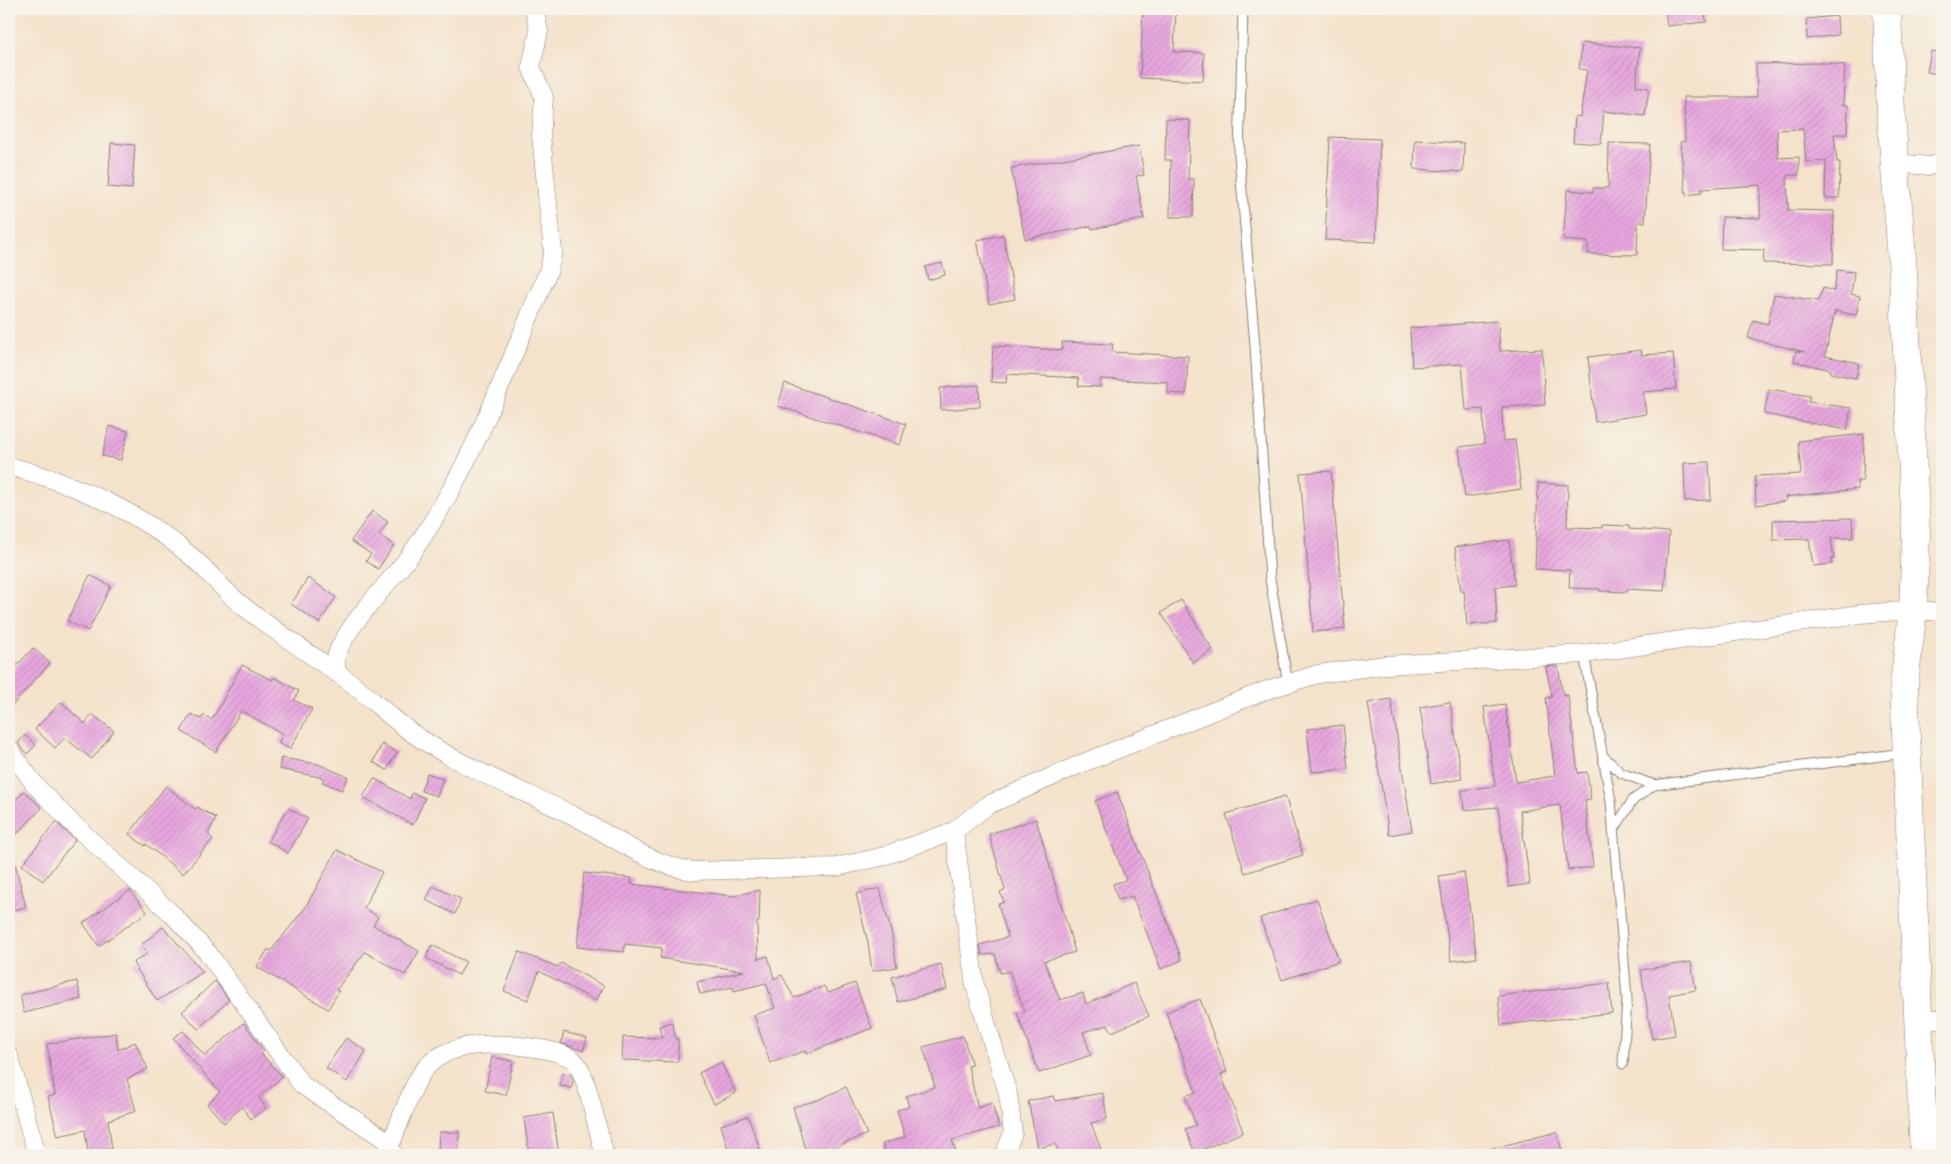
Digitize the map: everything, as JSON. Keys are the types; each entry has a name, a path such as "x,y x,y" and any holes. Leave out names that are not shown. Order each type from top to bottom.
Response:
{"main road":[{"path":"1887,9 1894,163 1904,273 1916,533 1913,610 1904,685 1907,753 1930,1019 1924,1155"}],"street":[{"path":"337,673 336,659 342,644 364,612 411,554 443,506 480,432 548,272 552,252 541,136 544,97 531,67 539,31 534,9"},
{"path":"1894,163 1930,166 1942,163"},
{"path":"9,466 67,484 107,500 134,515 192,557 243,607 337,673 390,718 449,756 582,820 639,855 671,868 709,871 836,867 881,856 954,831 988,805 1083,764 1318,674 1357,668 1584,654 1850,616 1913,610 1942,612"},
{"path":"9,749 36,786 71,822 172,914 208,953 302,1084 386,1140 392,1150"},
{"path":"954,831 975,986 1008,1094 1012,1133 1004,1155"},
{"path":"392,1150 419,1078 436,1059 455,1050 489,1042 542,1049 563,1055 577,1063 584,1077 605,1155"},
{"path":"9,1056 37,1155"}],"lane":[{"path":"1243,9 1239,155 1255,346 1270,579 1288,684"},
{"path":"1584,654 1611,801 1614,831 1627,999 1623,1064"},
{"path":"1603,756 1621,773 1654,785 1907,753"},
{"path":"1614,831 1633,800 1654,785"}],"building":[{"path":"1143,9 1176,9 1174,52 1204,53 1203,81 1140,78"},
{"path":"1665,9 1705,9 1706,22 1667,26"},
{"path":"1837,16 1838,35 1807,39 1806,19"},
{"path":"1582,43 1640,48 1636,86 1649,88 1645,116 1604,111 1601,144 1573,142 1575,116 1580,117 1587,70 1579,69"},
{"path":"1931,51 1942,53 1942,75 1927,72"},
{"path":"1824,63 1845,65 1843,105 1848,105 1847,134 1834,134 1837,162 1840,162 1839,198 1825,198 1826,161 1806,162 1803,129 1777,130 1778,158 1799,157 1799,175 1787,175 1788,210 1834,211 1833,264 1763,263 1764,250 1721,249 1722,217 1760,218 1760,185 1701,189 1702,193 1686,195 1680,142 1685,142 1684,97 1757,97 1756,64"},
{"path":"1166,119 1190,120 1188,179 1194,179 1193,217 1170,217 1171,160 1165,160"},
{"path":"1330,137 1380,139 1376,242 1325,240"},
{"path":"1415,140 1464,143 1463,172 1414,169"},
{"path":"111,143 135,145 132,189 108,187"},
{"path":"1609,143 1650,144 1645,222 1638,222 1637,255 1588,254 1588,242 1563,240 1567,190 1593,192 1593,188 1608,188"},
{"path":"1139,146 1144,175 1136,176 1144,219 1092,229 1091,226 1025,239 1011,168"},
{"path":"1003,235 1015,299 989,304 977,240"},
{"path":"942,263 945,275 928,280 925,267"},
{"path":"1837,270 1854,272 1851,294 1860,296 1856,315 1835,311 1825,356 1859,363 1856,378 1830,373 1831,370 1794,361 1796,351 1805,352 1748,338 1753,320 1768,324 1774,294 1818,301 1823,288 1834,291"},
{"path":"1498,321 1500,351 1542,349 1545,405 1502,407 1503,441 1515,440 1521,489 1465,497 1459,447 1484,444 1483,409 1466,410 1462,364 1412,367 1410,328"},
{"path":"1062,342 1113,344 1112,352 1188,356 1186,394 1168,393 1168,382 1100,379 1100,387 1078,386 1079,378 1007,374 1006,383 991,382 993,346 1062,350"},
{"path":"1641,350 1642,355 1673,353 1676,389 1643,392 1646,414 1595,422 1588,357"},
{"path":"785,383 906,424 900,445 778,406"},
{"path":"979,385 980,407 941,410 940,388"},
{"path":"1769,389 1810,396 1808,402 1851,408 1847,430 1764,414"},
{"path":"109,426 128,431 121,460 102,456"},
{"path":"1864,434 1863,481 1857,481 1858,489 1785,497 1786,501 1756,505 1755,476 1801,474 1798,441"},
{"path":"1709,462 1711,500 1685,501 1684,463"},
{"path":"1331,471 1345,629 1313,632 1300,473"},
{"path":"1538,483 1568,485 1567,527 1602,528 1602,525 1629,526 1629,529 1669,532 1664,591 1627,589 1627,592 1569,588 1570,570 1535,569"},
{"path":"372,511 388,522 379,535 394,545 378,569 366,561 371,554 351,541"},
{"path":"1852,518 1853,538 1831,538 1834,559 1831,559 1832,564 1813,566 1809,539 1773,540 1773,520"},
{"path":"1509,540 1515,585 1495,587 1497,623 1467,625 1464,591 1461,591 1455,547"},
{"path":"90,575 111,586 88,631 67,621"},
{"path":"308,578 336,597 319,623 291,604"},
{"path":"1181,600 1213,650 1193,663 1161,613"},
{"path":"33,648 50,663 9,709 9,674"},
{"path":"242,665 272,680 274,677 299,691 294,700 312,709 290,749 278,743 283,734 241,711 216,752 181,731 191,714 201,719 204,715 212,720"},
{"path":"1558,666 1563,696 1568,695 1578,773 1587,772 1591,800 1585,801 1593,867 1568,870 1560,805 1520,811 1530,884 1509,887 1498,807 1464,810 1462,790 1495,786 1484,707 1505,704 1516,782 1555,776 1546,698 1552,697 1546,667"},
{"path":"1391,699 1412,831 1389,835 1368,703"},
{"path":"61,702 85,724 92,714 114,731 92,759 65,738 55,748 35,729"},
{"path":"1450,702 1462,779 1431,784 1420,707"},
{"path":"1343,725 1348,769 1312,772 1307,729"},
{"path":"25,735 36,745 27,754 18,743"},
{"path":"382,744 397,752 387,770 373,762"},
{"path":"281,758 318,764 348,777 342,790 322,782 324,778 279,769"},
{"path":"427,773 443,779 437,796 421,791"},
{"path":"374,778 410,799 412,793 425,798 413,825 363,797"},
{"path":"166,786 195,809 197,807 216,818 208,834 213,839 183,874 146,844 145,846 129,834"},
{"path":"24,791 42,808 9,842 9,807"},
{"path":"1117,792 1182,960 1161,969 1132,896 1118,900 1113,884 1126,880 1095,801"},
{"path":"1285,796 1303,855 1245,873 1226,814"},
{"path":"288,808 308,819 288,853 268,841"},
{"path":"1036,819 1075,952 1044,961 1060,1000 1083,993 1086,1004 1134,983 1149,1016 1112,1032 1108,1025 1083,1032 1091,1055 1039,1073 1017,1013 1025,1011 1009,971 1000,973 995,954 982,955 980,945 1008,937 998,904 1004,902 1000,892 1005,890 989,834"},
{"path":"56,822 75,840 43,881 22,865"},
{"path":"337,850 382,872 364,908 378,917 373,925 419,951 405,975 365,952 336,990 339,991 328,1009 257,967 268,949 271,951 305,908"},
{"path":"13,856 26,907 9,911 9,857"},
{"path":"1464,872 1477,958 1451,961 1439,876"},
{"path":"584,873 632,878 631,884 733,896 760,890 759,922 757,922 758,959 768,956 774,979 782,975 794,998 824,986 828,993 855,983 872,1028 806,1054 805,1051 770,1063 754,1015 775,1008 766,983 734,991 733,987 700,994 697,982 744,971 660,958 662,948 625,944 624,952 577,947"},
{"path":"433,886 461,899 455,914 426,900"},
{"path":"880,888 892,936 897,967 872,971 868,943 856,894"},
{"path":"130,890 147,912 99,946 83,923"},
{"path":"1317,899 1339,961 1282,980 1260,918"},
{"path":"163,927 203,972 157,1001 133,963 148,953 141,945"},
{"path":"432,945 466,962 459,975 426,958"},
{"path":"519,952 558,967 561,963 604,986 596,1001 539,971 528,1000 504,991"},
{"path":"1691,962 1696,990 1669,995 1675,1035 1652,1039 1641,970"},
{"path":"941,964 947,989 898,1002 892,977"},
{"path":"77,981 81,999 24,1013 20,995"},
{"path":"215,981 229,1000 198,1029 182,1012"},
{"path":"1609,983 1612,1013 1501,1025 1498,996"},
{"path":"1200,999 1227,1072 1221,1074 1243,1132 1195,1153 1185,1129 1196,1125 1185,1096 1196,1092 1166,1012"},
{"path":"672,1022 676,1039 678,1039 678,1062 622,1060 623,1037 662,1038 659,1026"},
{"path":"244,1023 264,1051 261,1054 282,1076 259,1098 266,1108 251,1119 242,1107 224,1123 207,1104 220,1092 173,1038 183,1031 205,1056"},
{"path":"564,1032 587,1038 583,1051 561,1043"},
{"path":"116,1033 118,1050 135,1042 148,1069 127,1079 136,1111 108,1120 112,1149 88,1153 85,1130 58,1136 48,1097 55,1095 47,1044"},
{"path":"963,1036 972,1065 968,1066 978,1108 992,1103 999,1127 952,1140 957,1155 885,1155 882,1144 905,1137 897,1110 909,1107 906,1096 935,1087 923,1047"},
{"path":"346,1038 366,1051 347,1082 326,1068"},
{"path":"492,1057 513,1061 506,1095 485,1091"},
{"path":"721,1062 736,1093 714,1104 699,1073"},
{"path":"562,1073 570,1074 573,1080 572,1088 560,1086"},
{"path":"846,1087 867,1134 836,1147 807,1155 793,1107 818,1100"},
{"path":"1103,1093 1107,1119 1091,1123 1103,1155 1060,1155 1055,1144 1038,1148 1028,1101 1053,1096 1055,1101"},
{"path":"553,1113 559,1155 529,1155 524,1118"},
{"path":"748,1116 762,1155 730,1155 721,1125"},
{"path":"439,1132 459,1132 458,1155 438,1155"},
{"path":"1557,1132 1563,1155 1483,1155 1482,1151"}]}
